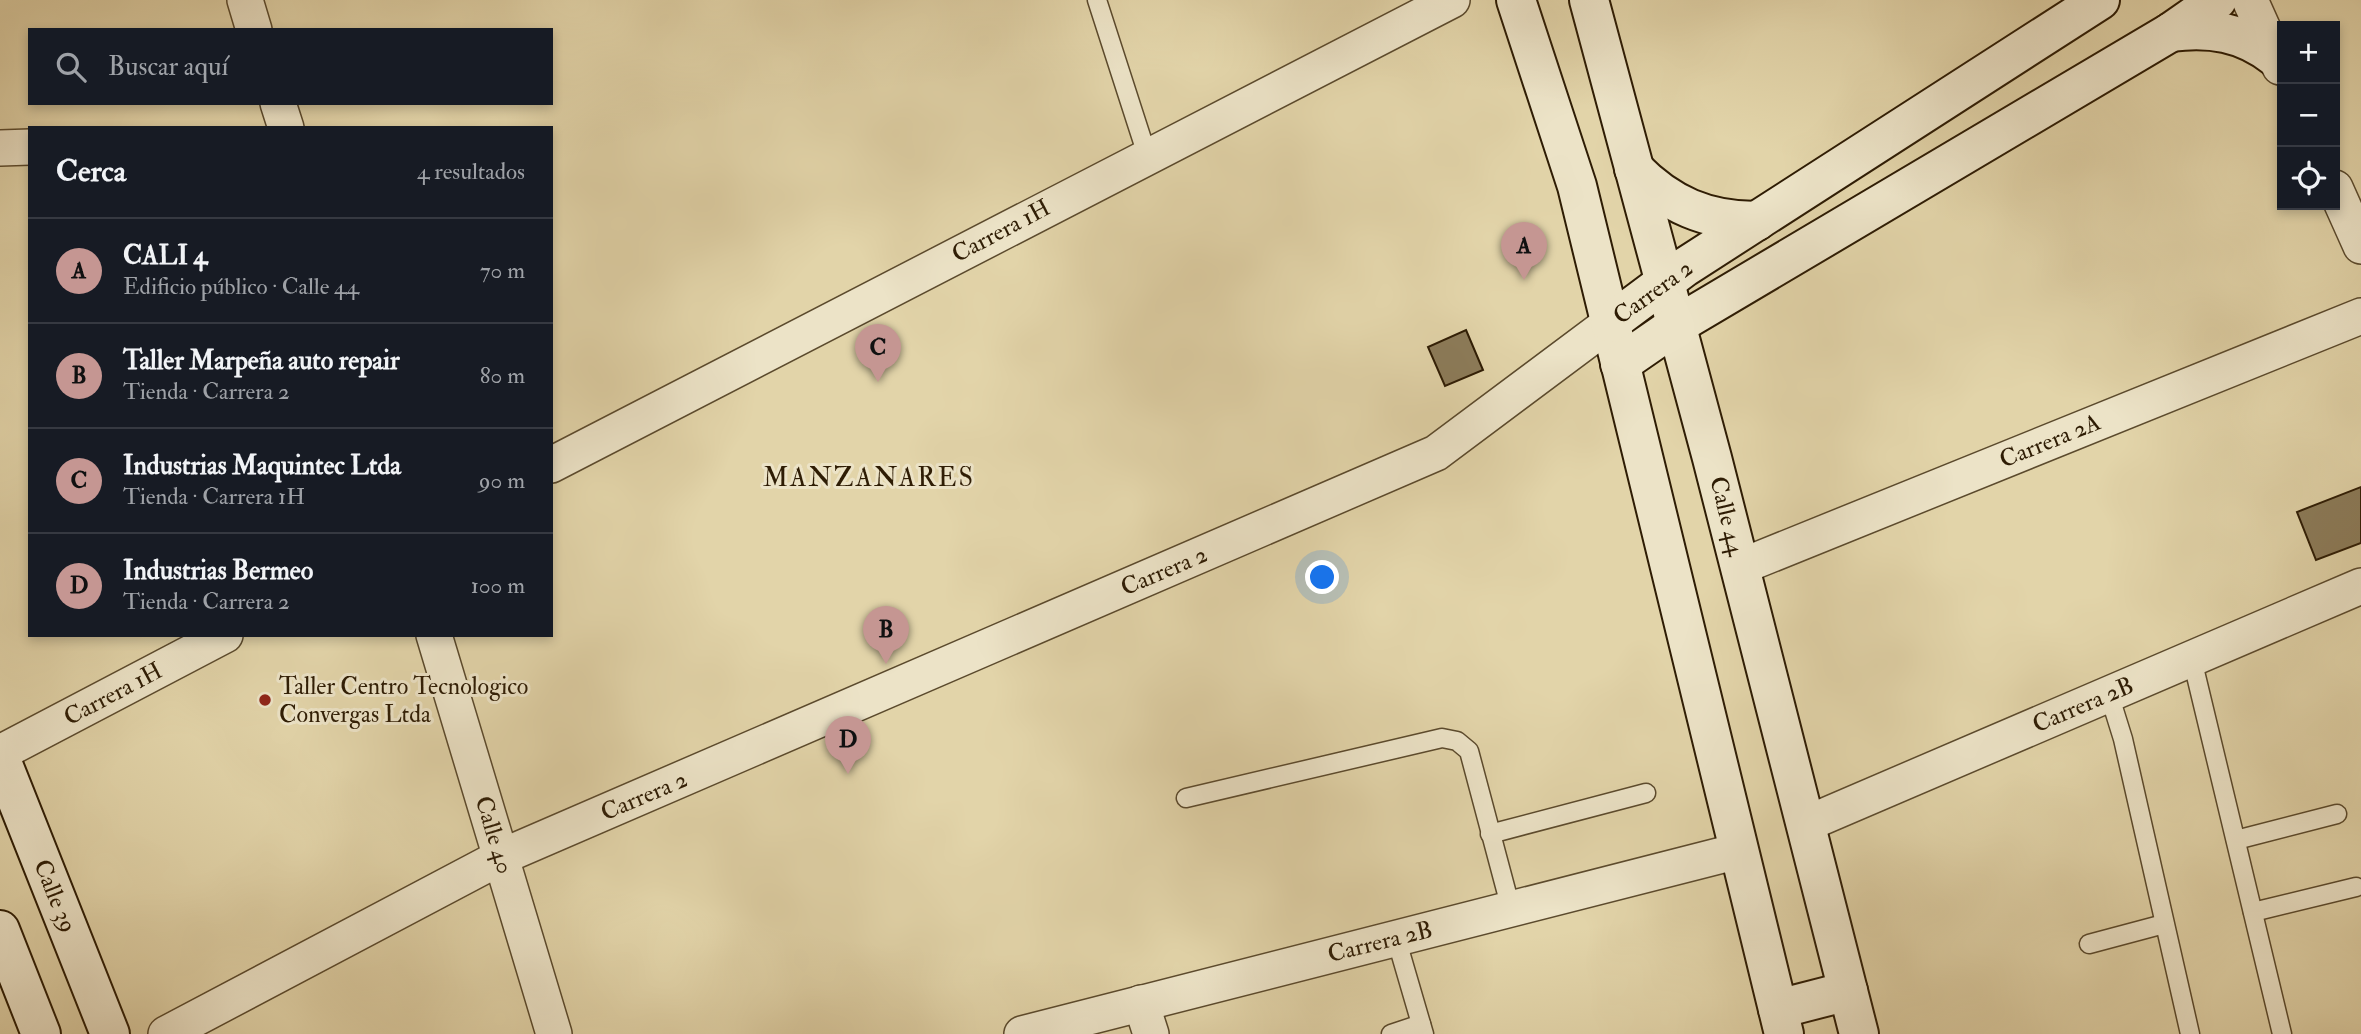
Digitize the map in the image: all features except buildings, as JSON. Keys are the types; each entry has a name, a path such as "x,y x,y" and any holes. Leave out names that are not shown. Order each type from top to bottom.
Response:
{"main road":[{"path":"1516,0 1577,186 1781,1022 1848,991"},
{"name":"Calle 44","path":"1589,0 1740,567 1859,1034"},
{"name":"Carrera 2","path":"1610,323 1757,221 2100,0"},
{"name":"Carrera 2","path":"1620,364 1675,326 2171,32 2217,0"},
{"path":"2171,32 2197,29 2224,32 2260,46 2277,63"},
{"path":"1634,169 1666,198 1685,209 1732,221 1757,221"},
{"name":"Calle 39","path":"0,755 110,1034"},
{"path":"0,930 41,1034"}],"street":[{"path":"245,0 253,28"},
{"name":"Carrera 1H","path":"553,464 1147,155 1452,0"},
{"path":"2250,0 2277,61"},
{"path":"279,105 285,126"},
{"path":"0,148 28,147"},
{"path":"2340,199 2361,246"},
{"name":"Carrera 2A","path":"1740,567 2361,316"},
{"name":"Carrera 2","path":"166,1034 501,858 1437,453 1610,323"},
{"name":"Carrera 2B","path":"1806,824 2361,586"},
{"name":"Carrera 1H","path":"0,755 221,637"},
{"name":"Calle 40","path":"435,637 554,1034"},
{"name":"Carrera 2B","path":"1022,1034 1146,1019 1396,938 1738,850"}],"lane":[{"path":"1097,0 1147,155"},
{"path":"2192,659 2282,1034"},
{"path":"2109,694 2123,739 2190,1034"},
{"path":"1186,798 1442,738 1457,741 1469,751 1511,909"},
{"path":"1490,834 1646,793"},
{"path":"2236,840 2337,814"},
{"path":"2253,912 2357,887"},
{"path":"2089,944 2164,924"},
{"path":"1391,1034 1423,1029 1396,938"}],"place":[{"name":"CALI 4","path":"1524,280"},
{"name":"Industrias Maquintec Ltda","path":"878,382"},
{"name":"Taller Marpeña auto repair","path":"886,664"},
{"name":"Taller Centro Tecnologico Convergas Ltda","path":"265,700"},
{"name":"Industrias Bermeo","path":"848,774"}],"district":[{"name":"MANZANARES","path":"869,478"}]}
